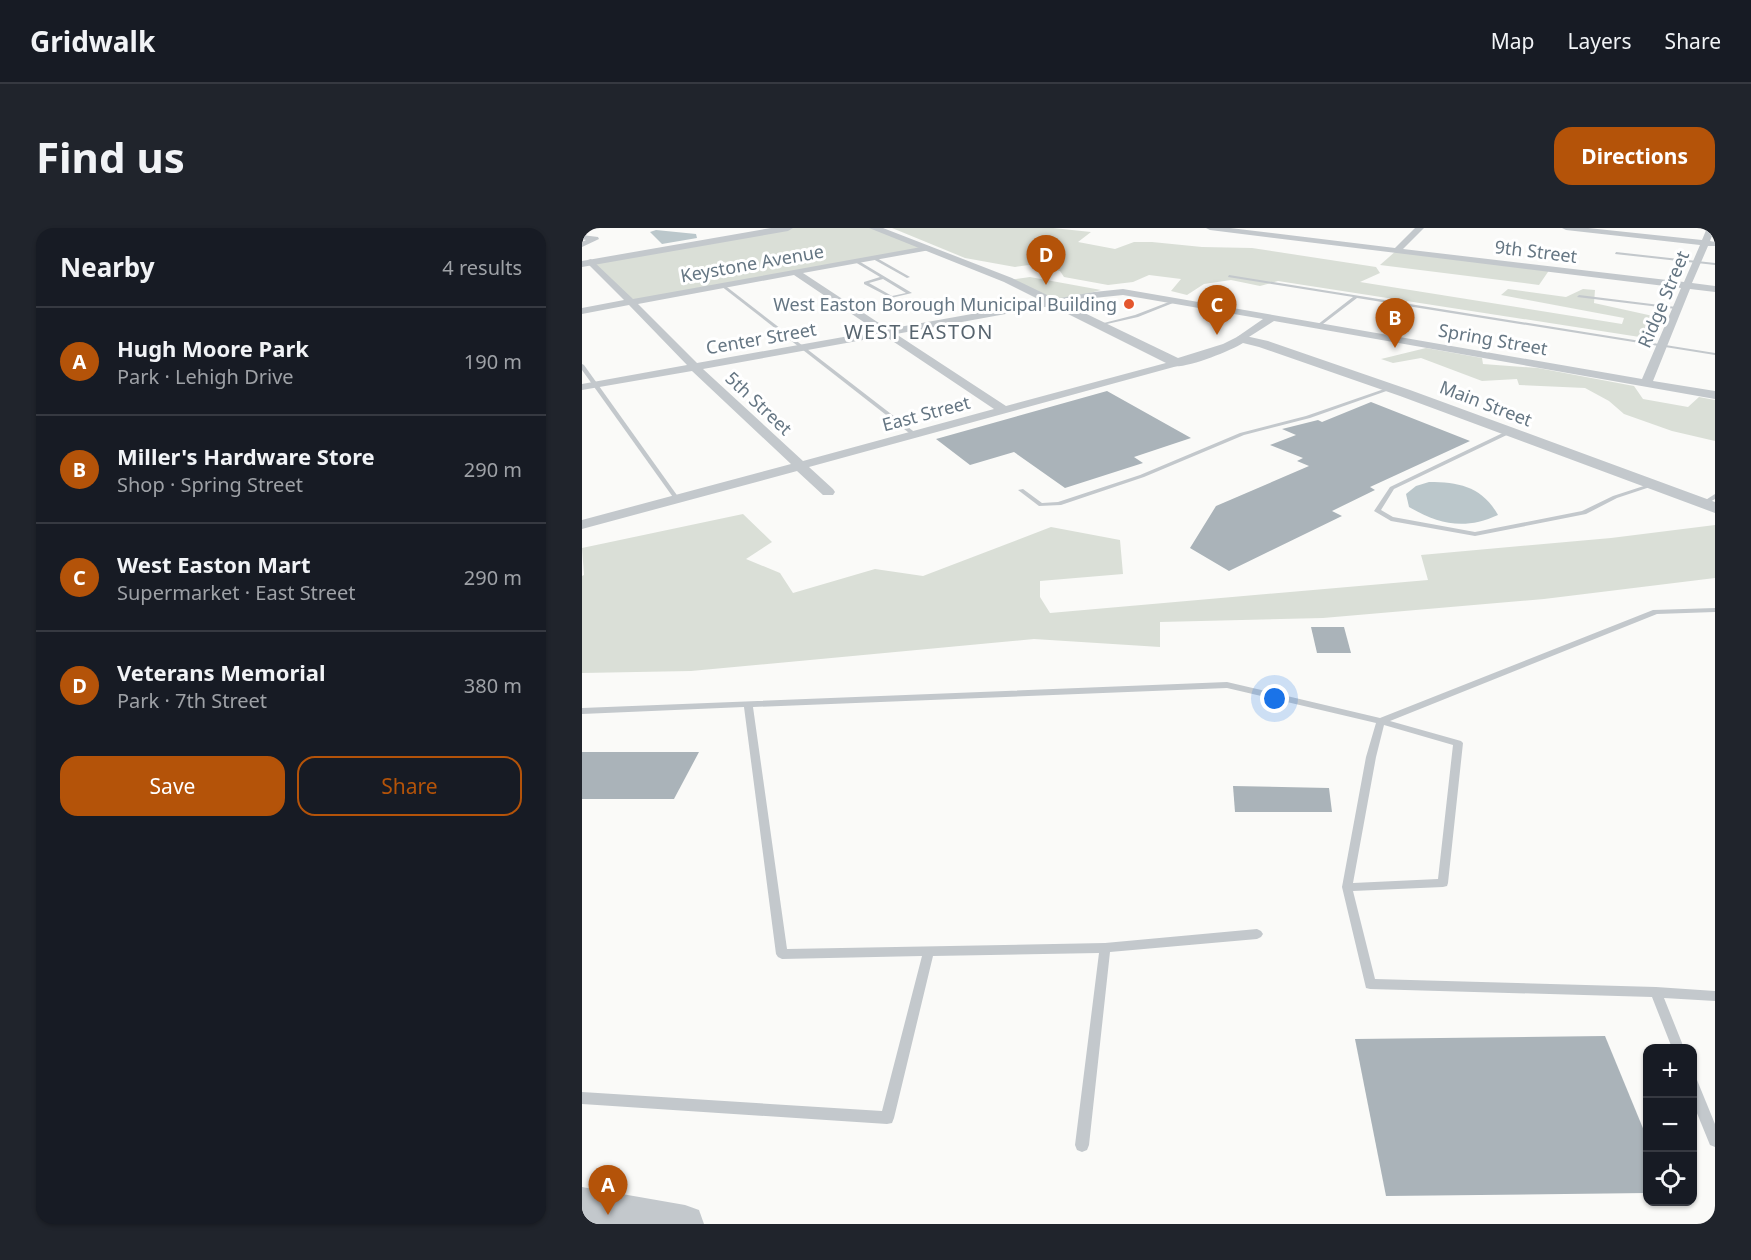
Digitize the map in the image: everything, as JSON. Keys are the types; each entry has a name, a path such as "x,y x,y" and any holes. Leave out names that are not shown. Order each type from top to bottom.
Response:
{"street":[{"path":"587,263 788,228"},
{"path":"874,228 1008,280 1177,363"},
{"name":"9th Street","path":"1210,228 1715,288"},
{"path":"1397,250 1420,228"},
{"path":"1566,228 1710,243"},
{"name":"Ridge Street","path":"1646,382 1696,261 1710,243 1710,228"},
{"path":"582,237 595,239 582,245"},
{"name":"Keystone Avenue","path":"582,311 927,248"},
{"name":"5th Street","path":"587,263 828,492"},
{"path":"795,272 1004,410"},
{"name":"Spring Street","path":"1052,303 1123,292 1715,395"},
{"name":"Center Street","path":"582,387 1052,303"},
{"name":"East Street","path":"582,525 1177,363 1228,347 1272,318"},
{"name":"Main Street","path":"1241,339 1263,344 1392,388 1653,485 1711,502"},
{"path":"582,1206 685,1224"}],"lane":[{"path":"1616,253 1715,264"},
{"path":"874,258 908,277"},
{"path":"855,261 884,277 910,293 891,297 865,282 884,277"},
{"path":"1229,276 1715,354"},
{"path":"722,285 915,435"},
{"path":"1579,296 1676,308"},
{"path":"1319,326 1355,298"},
{"path":"1098,325 1136,316 1176,301"},
{"path":"582,366 677,499"},
{"path":"1021,490 1041,505 1059,504 1142,476 1242,434 1308,417 1392,388"},
{"path":"1509,432 1392,488 1377,511 1391,519 1474,534 1584,513 1615,497 1653,485"},
{"path":"1381,721 1656,612 1715,610"},
{"path":"582,711 1227,685 1381,721 1458,743 1443,883 1347,887"},
{"path":"748,704 782,954 1105,948 1257,934"},
{"path":"1381,721 1371,757 1347,887 1370,984 1656,992 1715,996"},
{"path":"1082,1145 1105,948"},
{"path":"582,1098 887,1118 929,951"},
{"path":"1656,992 1676,1044"},
{"path":"1697,1096 1715,1140"}],"shaded area":[{"path":"783,228 872,228 927,248 629,302 591,262"},
{"path":"892,228 1053,228 1091,232 1078,242 1115,249 1134,242 1252,248 1376,267 1380,273 1360,282 1622,324 1624,318 1501,295 1508,289 1566,297 1583,289 1595,290 1594,303 1653,316 1646,338 1278,281 1260,286 1231,280 1204,284 1187,295 1171,291 1181,279 1149,275 1133,282 1108,285 1064,277 1060,271 1029,265 1015,267 965,258"},
{"path":"656,230 696,234 697,238 662,244 650,232"},
{"path":"1397,250 1550,269 1539,285 1380,265"},
{"path":"1030,277 1101,290 1052,303 1008,280"},
{"path":"1426,348 1482,358 1483,364 1538,368 1634,386 1643,399 1688,407 1699,397 1715,400 1715,441 1672,431 1624,414 1609,401 1585,388 1519,385 1517,379 1482,381 1421,358 1393,363 1381,359"},
{"path":"1429,482 1451,483 1469,488 1485,498 1498,515 1475,523 1464,524 1431,518 1409,507 1406,494 1416,486"},
{"path":"743,514 772,542 746,559 780,573 793,593 875,569 923,576 1051,527 1120,540 1123,574 1040,581 1040,597 1050,613 1428,580 1421,555 1611,538 1715,525 1715,578 1544,599 1323,618 1160,622 1160,647 1034,639 691,671 582,673 582,576 584,575 582,548"}],"building":[{"path":"1107,391 1191,438 1134,457 1143,463 1065,488 1014,452 970,465 936,439"},
{"path":"1371,402 1470,441 1370,487 1375,490 1332,511 1342,516 1229,571 1190,548 1216,506 1309,466 1297,461 1303,458 1270,445 1296,435 1282,429 1318,420 1322,422"},
{"path":"1311,627 1344,627 1351,653 1317,653"},
{"path":"582,752 699,752 674,799 582,799"},
{"path":"1233,786 1329,788 1332,812 1235,812"},
{"path":"1605,1036 1643,1128 1643,1193 1386,1196 1355,1039"}],"place":[{"name":"Veterans Memorial","path":"1046,285"},
{"name":"West Easton Borough Municipal Building","path":"1129,304"},
{"name":"West Easton Mart","path":"1217,335"},
{"name":"Miller's Hardware Store","path":"1395,348"},
{"name":"Hugh Moore Park","path":"608,1215"}],"district":[{"name":"WEST EASTON","path":"919,331"}]}
